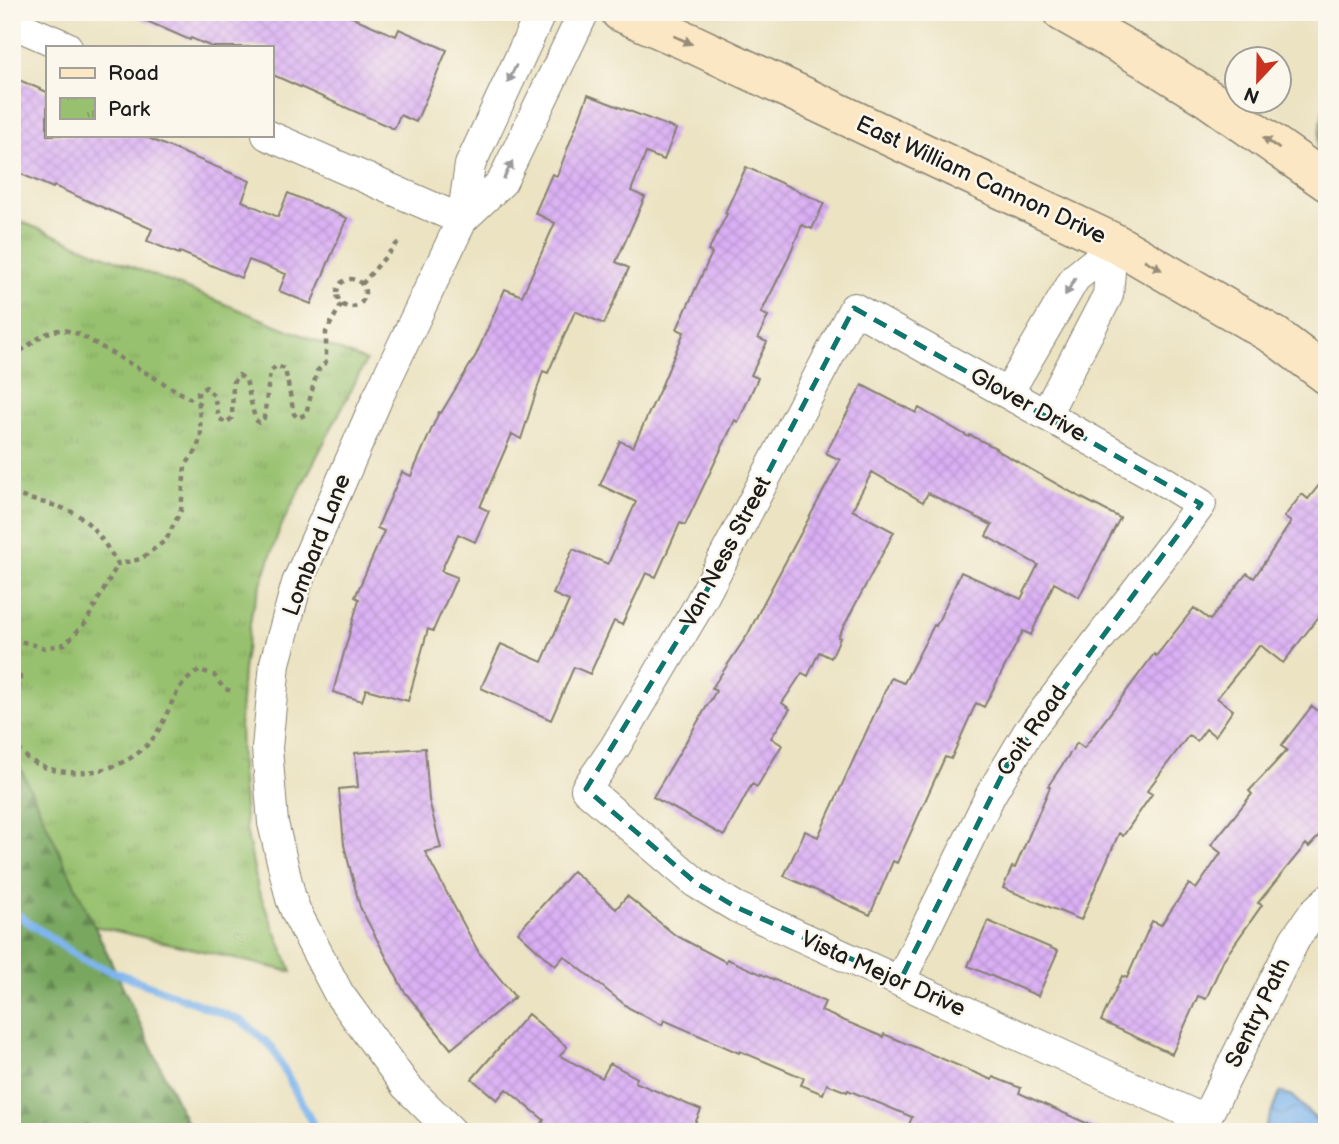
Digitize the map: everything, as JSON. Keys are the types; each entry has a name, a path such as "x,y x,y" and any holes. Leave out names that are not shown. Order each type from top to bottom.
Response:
{"street":[{"name":"Lombard Lane","path":"452,1132 406,1086 339,994 297,914 273,823 267,748 275,663 297,583 378,397 462,220 470,165 541,12"},
{"name":"Lombard Lane","path":"462,220 502,182 584,12"},
{"name":"East William Cannon Drive","path":"620,12 1115,243 1275,336 1327,375"},
{"path":"1062,12 1206,97 1327,182"},
{"path":"12,23 65,46"},
{"path":"269,136 462,220"},
{"path":"1008,393 1075,278 1112,248 1108,295 1046,414"},
{"name":"Glover Drive","path":"854,308 1046,414 1201,504"},
{"name":"Van Ness Street","path":"586,789 615,747 698,607 854,308"},
{"name":"Coit Road","path":"900,981 990,794 1007,765 1028,732 1201,504"},
{"name":"Vista Mejor Drive","path":"586,789 695,883 736,907 900,981 1202,1126"},
{"name":"Sentry Path","path":"1202,1126 1295,939 1315,911 1327,900"}],"path":[{"path":"362,284 400,240"},
{"path":"355,279 362,284 365,293 363,301 355,306 342,303 337,295 342,282 355,279"},
{"path":"12,639 45,648 65,644 86,622 118,564 141,559 166,540 181,510 186,466 196,451 201,436 198,391 206,387 214,396 219,418 226,423 232,418 233,382 239,376 246,380 259,422 264,418 270,372 276,366 285,369 294,414 298,418 306,414 317,371 326,362 327,332 342,303"},
{"path":"12,356 43,334 62,330 79,334 198,403"},
{"path":"12,493 68,509 91,525 118,564"},
{"path":"12,669 20,676 19,686 12,692"},
{"path":"12,740 18,751 45,769 75,774 98,771 119,765 143,749 158,732 173,699 187,680 200,670 214,676 223,689 233,691"}],"highlighted area":[{"path":"854,308 1201,504 1007,765 900,981 736,907 696,883 586,789 698,607"}],"green space":[{"path":"1327,86 1327,157 1317,149"},
{"path":"12,218 366,361 280,528 252,611 243,670 240,718 246,829 258,889 292,972 94,926 12,750"},
{"path":"12,750 191,1132 12,1132"}],"water":[{"path":"1280,1092 1292,1096 1327,1132 1263,1132"}],"building":[{"path":"126,12 340,12 396,36 399,29 447,50 416,122 400,115 394,129 273,75 273,46 210,46 191,38 190,40"},
{"path":"12,77 46,92 46,136 143,136 250,181 242,201 278,217 288,193 347,218 311,304 279,291 286,274 249,260 241,278 147,241 152,229 12,170"},
{"path":"588,95 676,129 664,160 646,153 631,191 645,197 616,262 629,268 604,324 575,311 548,373 543,371 521,439 512,434 480,507 489,511 475,542 458,534 441,571 457,577 433,631 428,629 408,701 366,689 362,701 333,692 359,599 355,597 384,531 377,528 402,472 411,476 439,412 441,413 476,355 505,289 522,296 555,223 535,213 552,174 557,176"},
{"path":"746,167 824,203 812,229 802,225 761,313 768,316 758,338 767,342 751,375 758,378 685,525 680,523 656,577 646,573 622,625 614,621 590,674 574,667 551,720 481,688 501,644 542,662 569,601 553,594 573,549 608,564 636,502 600,485 620,441 633,447 661,387 684,332 677,329 712,253 708,251"},
{"path":"862,385 916,413 919,408 1120,518 1079,597 1054,583 1031,635 1023,631 984,707 976,703 951,759 945,757 897,863 893,861 870,915 784,876 805,831 818,837 891,678 904,683 934,625 936,626 961,572 1021,599 1038,565 986,536 992,525 928,493 923,502 872,472 852,510 894,532 838,637 840,638 831,658 819,652 808,676 802,673 782,703 790,709 771,738 782,745 757,787 752,784 724,836 653,797 716,691 712,688 748,634 840,460 826,453"},
{"path":"1327,475 1327,606 1283,663 1260,645 1217,698 1233,710 1215,736 1206,729 1197,741 1189,735 1147,791 1152,794 1123,836 1119,833 1081,920 1003,888 1012,867 1015,868 1050,787 1048,786 1077,743 1084,748 1154,654 1156,656 1194,608 1210,620 1247,573 1254,578 1291,522 1284,517 1302,494 1308,499"},
{"path":"1312,706 1327,718 1327,827 1309,847 1306,844 1258,903 1262,905 1224,959 1206,999 1198,996 1172,1054 1101,1021 1122,976 1127,978 1152,921 1161,925 1189,884 1196,889 1221,853 1211,845 1252,794 1249,791 1287,750 1281,746"},
{"path":"425,748 429,800 441,848 425,852 479,953 515,997 451,1049 404,991 360,907 344,845 339,789 358,787 355,753"},
{"path":"573,871 616,909 627,896 675,935 726,962 727,959 825,1002 821,1011 883,1037 884,1034 992,1080 993,1077 1021,1088 1019,1093 1106,1132 906,1132 912,1117 827,1084 823,1094 801,1085 804,1078 664,1020 662,1025 629,1008 564,956 555,966 518,932"},
{"path":"988,921 1058,951 1038,996 968,966"},
{"path":"528,1014 567,1047 560,1056 602,1078 610,1063 637,1078 635,1082 701,1110 691,1132 537,1132 544,1120 506,1089 497,1100 472,1079"}],"waterway":[{"path":"12,911 83,960 242,1021 272,1047 317,1132"}]}
